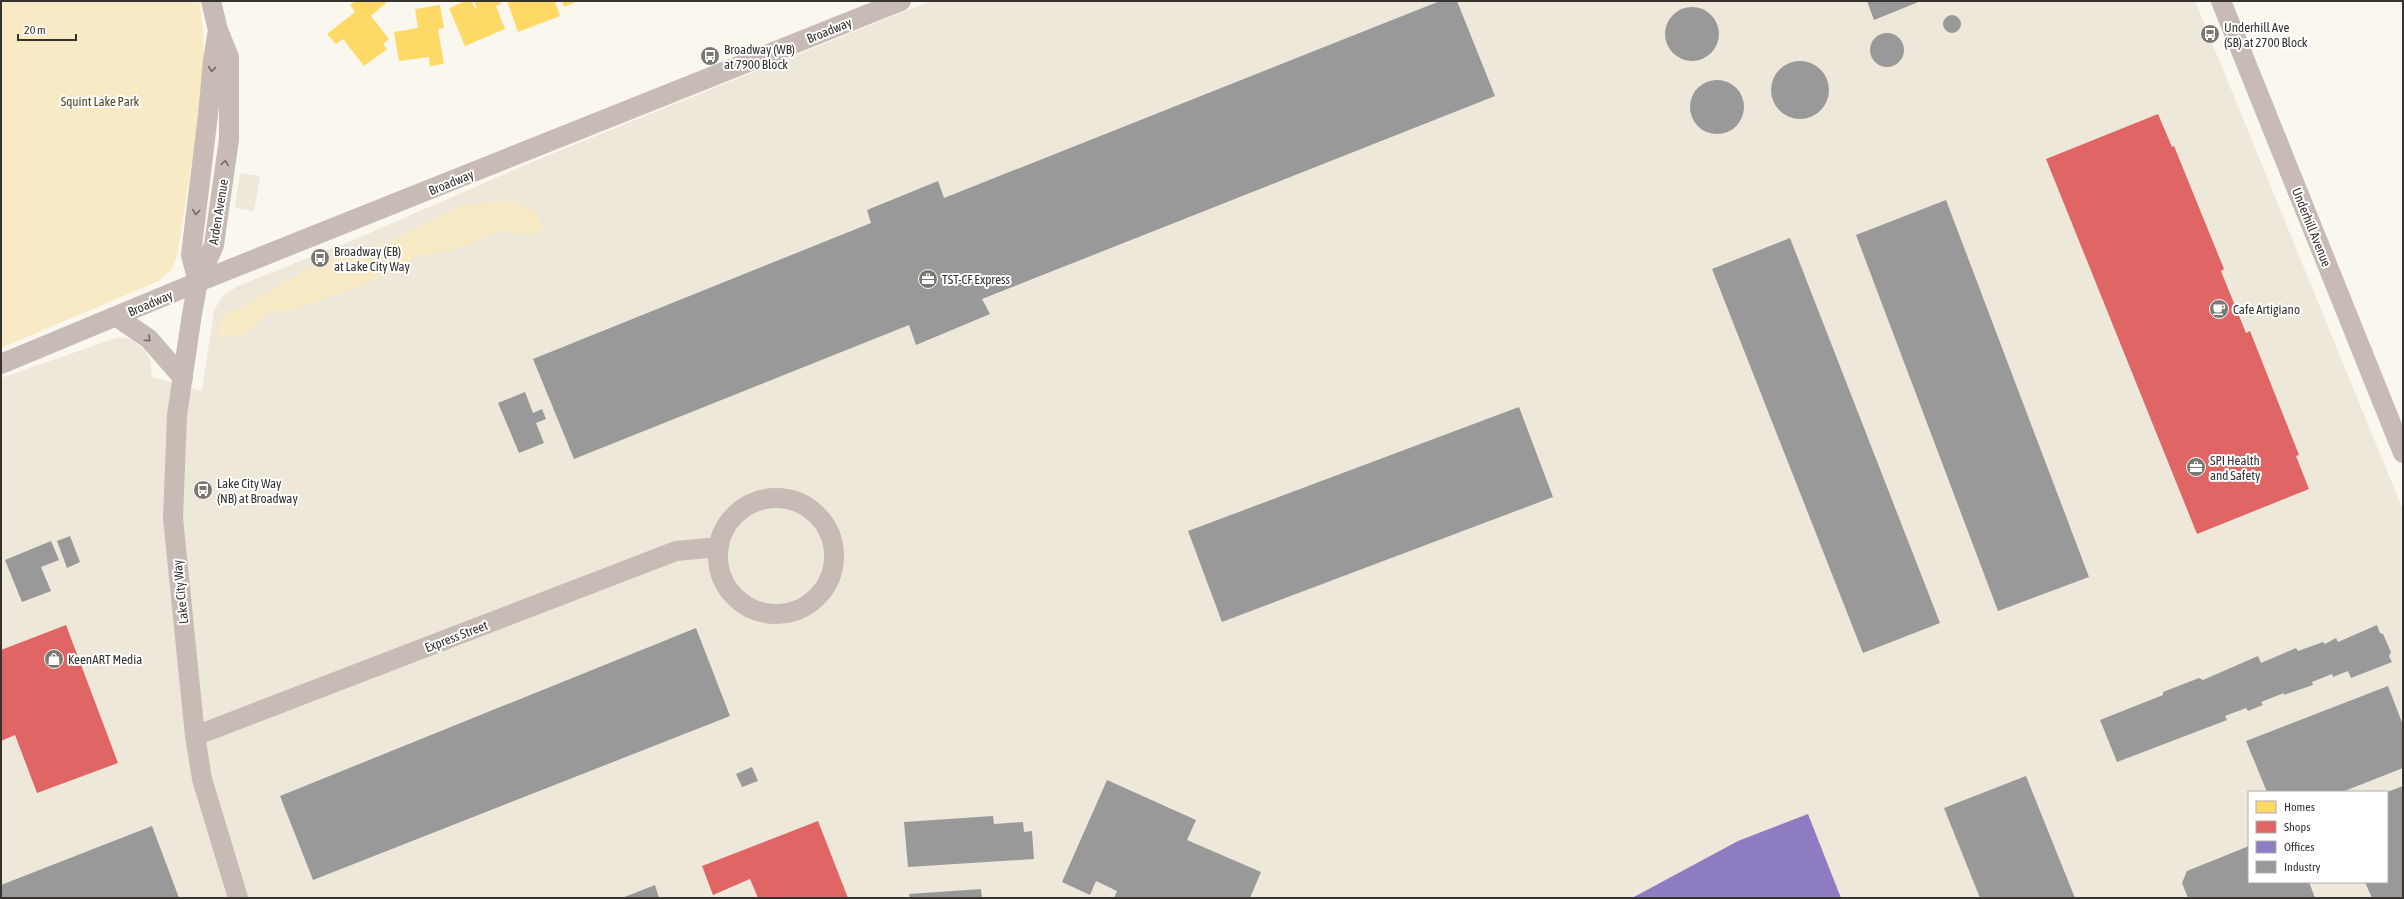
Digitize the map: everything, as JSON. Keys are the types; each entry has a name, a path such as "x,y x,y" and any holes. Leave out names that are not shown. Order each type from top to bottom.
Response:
{"street":[{"name":"Arden Avenue","path":"198,282 191,255 208,115 212,60 218,30 211,1"},
{"name":"Broadway","path":"1,364 198,282 901,1"},
{"name":"Underhill Avenue","path":"2221,1 2403,453"},
{"name":"Lake City Way","path":"198,282 177,415 173,518 195,736 202,779 238,898"},
{"path":"117,317 149,339 183,378"},
{"path":"769,498 788,499 806,506 824,523 831,534 835,553 832,572 824,590 810,603 798,609 773,614 755,610 738,599 726,585 719,567 719,547 725,529 741,510 751,503 769,498"},
{"name":"Express Street","path":"195,736 676,551 719,547"}],"shaded area":[{"path":"930,1 2195,1 2403,510 2403,898 1,898 1,378 119,337 130,339 145,350 150,359 152,377 202,391 214,310 223,296 238,286 365,235 539,159"},
{"path":"240,173 260,176 254,211 235,208"}],"green space":[{"name":"Squint Lake Park","path":"1,1 199,1 202,20 204,57 194,150 177,256 171,270 159,281 1,348"},
{"path":"513,201 536,213 543,230 533,235 500,231 453,250 416,257 360,286 299,308 267,314 246,334 217,338 224,314 233,312 309,268 389,242 462,205"}],"building: Homes":[{"path":"356,1 385,1 386,3 371,16 389,39 383,44 387,49 364,66 343,39 336,44 327,34 355,12 350,5"},
{"path":"466,1 472,1 475,9 477,8 474,1 500,1 501,4 496,6 505,29 465,46 449,8"},
{"path":"507,1 555,1 560,16 518,32"},
{"path":"562,1 578,1 564,7"},
{"path":"440,5 444,28 438,29 444,64 430,66 429,57 399,61 394,32 418,28 415,9"}],"building: Shops":[{"path":"2158,114 2172,147 2174,146 2224,269 2221,271 2246,333 2250,331 2299,455 2296,456 2309,489 2197,534 2046,159"},
{"path":"66,625 118,763 37,793 15,735 1,741 1,650"},
{"path":"818,821 848,898 758,898 750,879 713,895 702,866"}],"building: Offices":[{"path":"1808,814 1841,898 1632,898 1738,841"}],"building: Industry":[{"path":"1440,1 1457,1 1495,96 982,299 990,314 916,345 909,325 574,459 533,359 871,223 867,210 938,181 944,198"},
{"path":"1867,1 1921,1 1874,20"},
{"path":"1687,7 1697,7 1707,11 1715,19 1719,29 1719,39 1715,49 1707,57 1697,61 1687,61 1677,57 1669,49 1665,39 1665,29 1669,19 1677,11"},
{"path":"1952,15 1958,18 1961,24 1958,30 1952,33 1946,30 1943,24 1946,18"},
{"path":"1887,33 1893,34 1899,38 1903,44 1903,56 1899,62 1893,66 1887,67 1881,66 1875,62 1871,56 1870,50 1871,44 1875,38 1881,34"},
{"path":"1794,61 1806,61 1821,69 1829,84 1829,96 1821,111 1806,119 1794,119 1779,111 1771,96 1771,84 1779,69"},
{"path":"1717,80 1727,82 1736,88 1742,97 1744,107 1742,117 1736,126 1727,132 1717,134 1707,132 1698,126 1692,117 1690,107 1692,97 1698,88 1707,82"},
{"path":"1946,200 2089,577 1998,611 1856,235"},
{"path":"1790,238 1940,623 1863,653 1712,269"},
{"path":"525,392 533,413 542,409 546,419 536,423 544,443 519,453 498,403"},
{"path":"1519,407 1553,497 1222,622 1188,531"},
{"path":"70,536 80,562 67,568 57,541"},
{"path":"51,541 59,560 41,567 51,591 22,602 5,560"},
{"path":"2377,625 2391,652 2389,656 2392,662 2351,678 2348,671 2333,677 2332,674 2312,682 2313,685 2284,695 2284,693 2261,702 2263,705 2248,711 2246,708 2225,716 2227,720 2117,762 2100,720 2163,695 2163,692 2199,678 2203,680 2258,656 2261,663 2296,648 2298,651 2323,642 2325,644 2336,638 2338,642"},
{"path":"696,628 730,716 313,880 280,796"},
{"path":"2388,686 2403,725 2403,768 2345,791 2267,791 2246,741"},
{"path":"752,767 758,781 742,787 736,774"},
{"path":"2026,776 2075,898 1980,898 1944,808"},
{"path":"1107,780 1196,820 1187,840 1261,872 1250,898 1114,898 1117,891 1096,881 1090,895 1062,882"},
{"path":"2403,786 2403,898 2372,898 2365,883 2388,883 2388,792"},
{"path":"993,816 994,824 1023,822 1024,832 1032,831 1034,859 908,867 904,822"},
{"path":"152,826 179,898 1,898 1,885"},
{"path":"2248,846 2248,883 2309,883 2315,898 2188,898 2182,883 2187,871"},
{"path":"655,885 659,898 622,898"},
{"path":"981,889 982,898 910,898 909,894"}],"place":[{"name":"Underhill Ave (SB) at 2700 Block","path":"2210,34"},
{"name":"Broadway (WB) at 7900 Block","path":"710,56"},
{"name":"Broadway (EB) at Lake City Way","path":"320,258"},
{"name":"TST-CF Express","path":"928,279"},
{"name":"Cafe Artigiano","path":"2219,309"},
{"name":"SPI Health and Safety","path":"2196,467"},
{"name":"Lake City Way (NB) at Broadway","path":"203,490"},
{"name":"KeenART Media","path":"54,659"}]}
